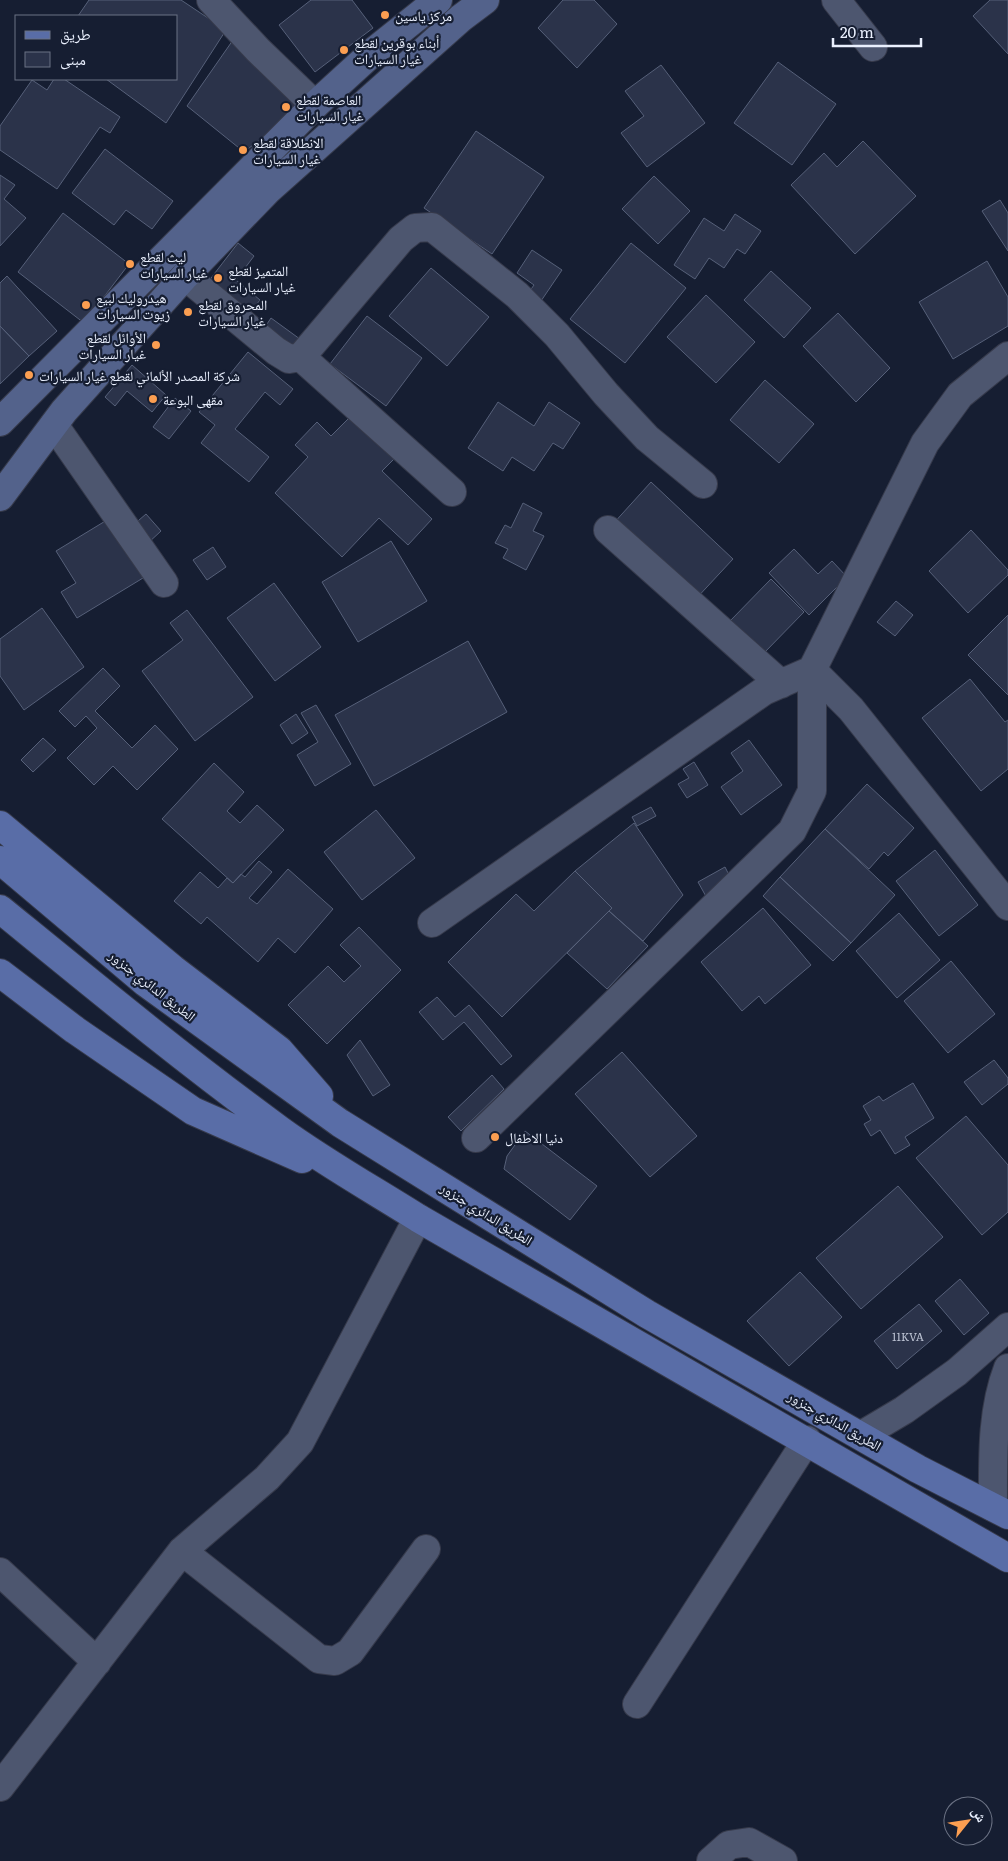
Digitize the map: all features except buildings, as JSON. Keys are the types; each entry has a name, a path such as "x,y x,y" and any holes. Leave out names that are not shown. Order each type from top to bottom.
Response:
{"main road":[{"path":"0,422 316,105 373,52 438,0"},
{"path":"0,497 54,425 185,276 268,190 461,18 485,0"},
{"path":"0,826 173,969 278,1050 297,1069 340,1123"},
{"name":"الطريق الدائري جنزور","path":"0,860 146,983 340,1123 647,1314 862,1435 918,1469 1001,1511"},
{"path":"0,909 125,1012 281,1131 418,1218 807,1440 1008,1558"},
{"path":"0,973 75,1030 193,1111 302,1159 334,1165"}],"street":[{"path":"211,0 258,50 316,105"},
{"path":"836,0 872,47"},
{"path":"185,276 276,351 290,359 301,357 400,239 415,228 432,228 517,295 557,335 606,394 647,438 703,484"},
{"path":"476,1138 792,831 812,791 812,670 925,443 960,395 1008,356"},
{"path":"301,357 452,492"},
{"path":"54,425 164,583"},
{"path":"608,530 781,684"},
{"path":"432,923 764,691 812,670"},
{"path":"812,670 851,709 1008,906"},
{"path":"0,1788 182,1551 267,1478 300,1442 418,1218"},
{"path":"862,1435 904,1410 957,1372 1008,1327"},
{"path":"1001,1511 993,1446 1001,1386 1008,1368"},
{"path":"637,1704 807,1440"},
{"path":"182,1551 319,1659 335,1661 350,1652 426,1549"},
{"path":"0,1572 97,1662"},
{"path":"711,1861 729,1846 749,1842 783,1861"}],"place":[{"name":"مركز ياسين","path":"385,15"},
{"name":"أبناء بوقرين لقطع غيار السيارات","path":"344,50"},
{"name":"العاصمة لقطع غيار السيارات","path":"286,107"},
{"name":"الانطلاقة لقطع غيار السيارات","path":"243,150"},
{"name":"ليث لقطع غيار السيارات","path":"130,264"},
{"name":"المتميز لقطع غيار السيارات","path":"218,278"},
{"name":"هيدروليك لبيع زيوت السيارات","path":"86,305"},
{"name":"المحروق لقطع غيار السيارات","path":"188,312"},
{"name":"الأوائل لقطع غيار السيارات","path":"156,345"},
{"name":"شركة المصدر الألماني لقطع غيار السيارات","path":"29,375"},
{"name":"مقهى البوعة","path":"153,399"},
{"name":"دنيا الاطفال","path":"495,1137"}]}
